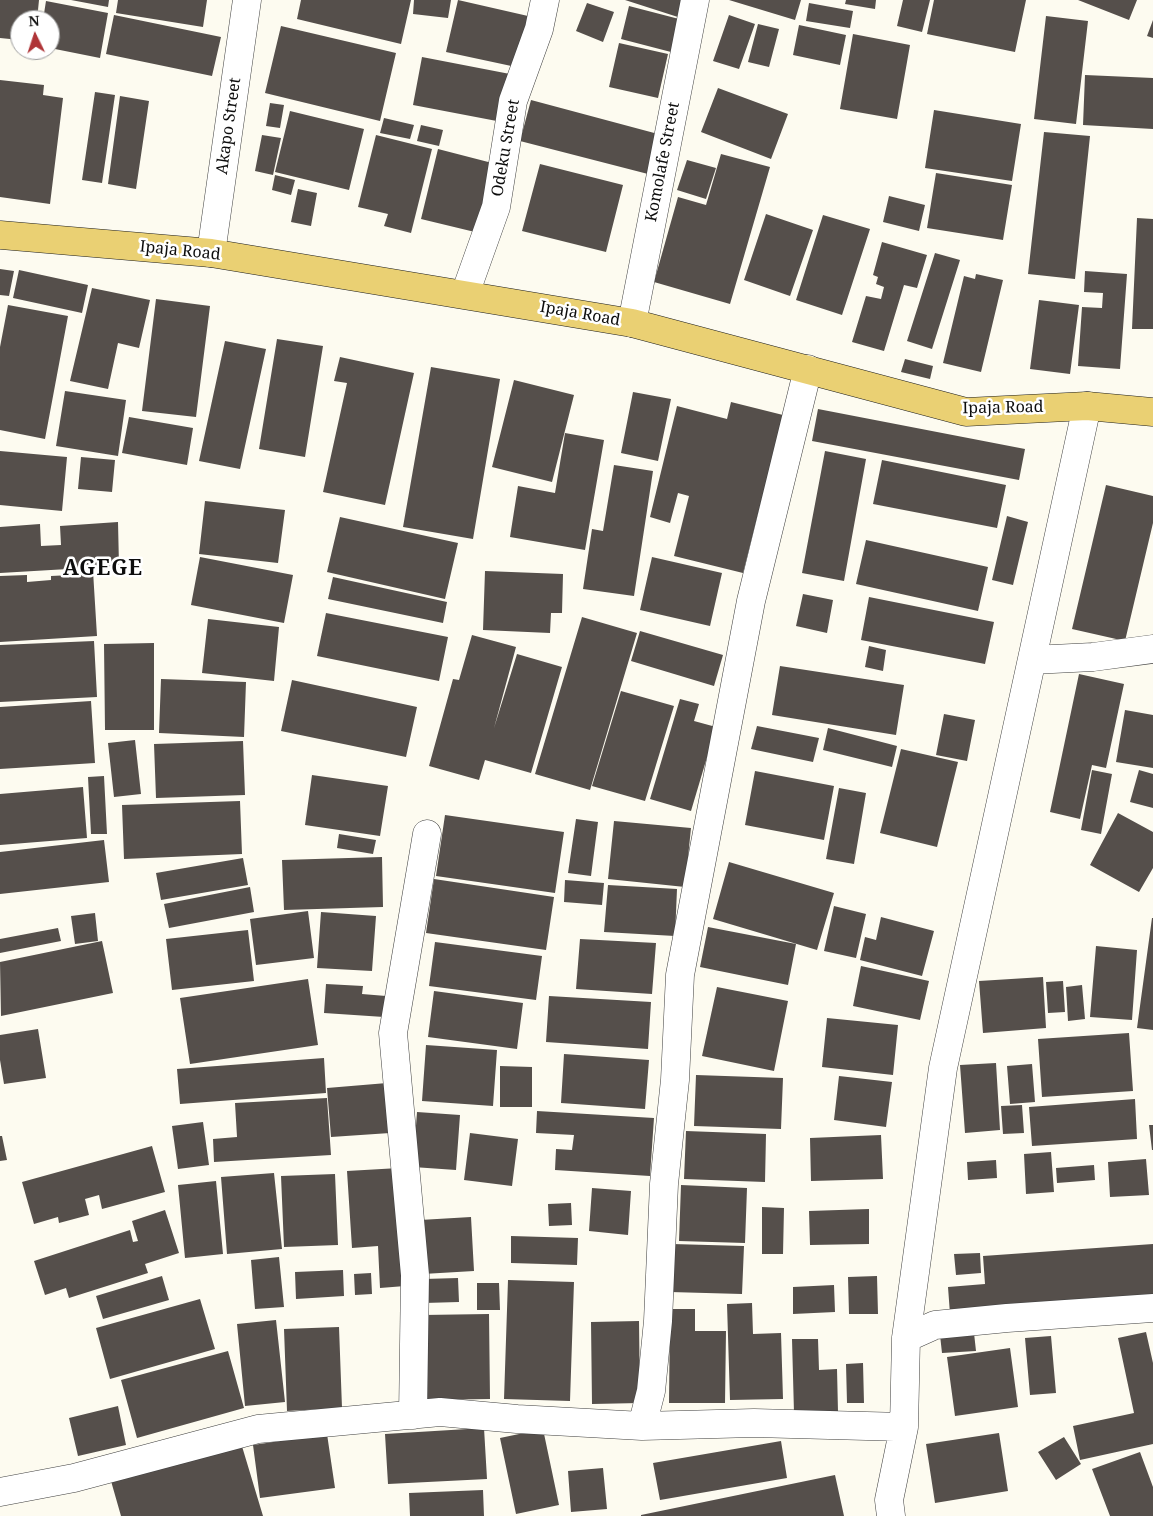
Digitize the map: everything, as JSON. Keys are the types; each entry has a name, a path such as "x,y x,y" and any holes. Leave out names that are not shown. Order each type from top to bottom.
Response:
{"main road":[{"name":"Ipaja Road","path":"0,235 211,253 632,323 966,412 1087,406 1153,412"}],"street":[{"name":"Akapo Street","path":"211,253 247,0"},
{"name":"Odeku Street","path":"465,294 496,206 513,101 539,29 545,0"},
{"name":"Komolafe Street","path":"632,323 695,0"},
{"path":"642,1426 651,1391 658,1321 664,1184 674,1080 680,975 751,601 808,369"},
{"path":"891,1516 889,1500 904,1427 906,1338 943,1068 1087,406"},
{"path":"1032,660 1093,656 1153,649"},
{"path":"413,1415 415,1275 393,1033 427,834"},
{"path":"906,1338 935,1325 1153,1308"},
{"path":"0,1492 74,1478 258,1430 440,1412 517,1419 642,1426 754,1423 904,1427"}],"building":[{"path":"0,0 39,0 38,10 10,10 10,39 0,38"},
{"path":"71,0 109,0 108,7"},
{"path":"118,0 207,0 203,27 116,13"},
{"path":"301,0 411,0 401,44 297,19"},
{"path":"414,0 451,0 448,18 413,14"},
{"path":"458,0 528,16 516,67 446,52"},
{"path":"625,0 687,0 681,18"},
{"path":"729,0 801,0 795,20"},
{"path":"846,0 876,0 875,9 845,4"},
{"path":"903,0 930,0 922,32 897,26"},
{"path":"934,0 1026,0 1015,52 927,34"},
{"path":"1078,0 1137,0 1129,20"},
{"path":"46,1 108,13 100,58 60,50 60,10 45,10"},
{"path":"587,3 614,12 603,42 576,31"},
{"path":"809,3 853,11 850,28 806,21"},
{"path":"629,6 679,19 671,52 621,39"},
{"path":"114,15 221,37 212,76 106,54"},
{"path":"729,15 755,24 739,69 713,61"},
{"path":"1046,16 1088,21 1076,124 1034,119"},
{"path":"1153,20 1153,38 1147,36"},
{"path":"758,24 779,29 769,67 748,62"},
{"path":"799,25 846,35 840,65 793,55"},
{"path":"281,26 396,53 380,121 265,93"},
{"path":"853,34 910,45 897,119 840,109"},
{"path":"619,43 668,54 658,98 609,87"},
{"path":"422,57 510,74 502,122 413,105"},
{"path":"1085,75 1153,78 1153,129 1083,125"},
{"path":"0,80 44,85 43,95 63,98 50,204 0,197"},
{"path":"718,88 788,114 771,159 701,132"},
{"path":"95,92 115,95 102,183 82,180"},
{"path":"120,96 149,101 136,189 108,184"},
{"path":"531,100 658,134 648,174 520,141"},
{"path":"270,103 284,105 280,128 266,126"},
{"path":"934,110 1021,124 1012,181 925,168"},
{"path":"290,111 364,129 349,190 275,172"},
{"path":"384,118 414,125 410,139 380,133"},
{"path":"421,125 443,130 439,146 417,141"},
{"path":"1044,132 1090,136 1075,279 1028,274"},
{"path":"262,135 281,138 273,175 255,171"},
{"path":"376,135 432,149 411,233 384,226 388,214 358,207"},
{"path":"438,149 496,164 479,233 421,219"},
{"path":"721,154 770,167 730,304 654,282 678,197 706,205"},
{"path":"687,160 716,168 706,199 677,190"},
{"path":"540,164 623,185 606,252 522,231"},
{"path":"936,173 1012,185 1003,240 927,228"},
{"path":"275,175 295,180 291,195 272,190"},
{"path":"298,189 317,193 311,226 291,222"},
{"path":"889,196 925,205 919,231 883,222"},
{"path":"766,214 813,230 790,296 744,280"},
{"path":"823,215 870,229 842,315 796,300"},
{"path":"1137,218 1153,219 1153,329 1132,329"},
{"path":"882,242 927,255 917,288 904,285 884,351 852,342 866,296 881,299 884,287 876,284 878,277 873,275"},
{"path":"935,253 960,260 932,349 907,341"},
{"path":"0,269 14,271 9,296 0,295"},
{"path":"19,270 88,285 82,313 13,298"},
{"path":"1085,271 1127,274 1120,369 1078,366 1082,307 1102,308 1103,293 1084,292"},
{"path":"976,274 1003,280 981,372 943,363 964,276 975,279"},
{"path":"92,288 150,300 139,348 118,343 108,389 70,381"},
{"path":"156,299 210,306 196,417 142,411"},
{"path":"1039,300 1079,305 1070,374 1030,369"},
{"path":"8,305 68,316 45,439 0,430 0,347"},
{"path":"277,339 323,346 305,457 259,449"},
{"path":"225,341 266,349 240,469 199,461"},
{"path":"340,357 414,373 385,505 323,492 347,383 334,381"},
{"path":"905,359 933,366 930,379 901,372"},
{"path":"431,367 500,379 473,539 403,527"},
{"path":"514,380 574,395 552,482 492,467"},
{"path":"65,391 126,400 118,456 56,446"},
{"path":"633,392 671,399 658,461 621,453"},
{"path":"731,402 783,415 743,573 674,556 689,496 678,493 670,523 650,517 677,406 727,419"},
{"path":"818,409 1025,449 1019,480 812,441"},
{"path":"129,417 193,428 187,465 122,453"},
{"path":"565,433 604,440 585,550 510,537 518,486 555,493"},
{"path":"0,451 67,457 62,511 0,505"},
{"path":"825,451 866,459 844,581 802,573"},
{"path":"81,457 115,460 112,492 78,489"},
{"path":"882,460 1006,485 997,528 873,504"},
{"path":"614,465 653,471 634,596 583,589 592,529 603,531"},
{"path":"1106,485 1153,496 1153,523 1125,641 1072,629"},
{"path":"205,501 285,510 278,563 199,554"},
{"path":"1007,516 1028,522 1013,585 992,580"},
{"path":"340,517 458,543 445,599 327,572"},
{"path":"118,522 119,566 0,573 0,527 40,524 41,546 61,545 60,526"},
{"path":"866,540 988,567 978,611 856,584"},
{"path":"200,557 293,575 284,623 191,605"},
{"path":"652,557 722,573 710,626 640,610"},
{"path":"93,571 97,636 0,642 0,576 27,575 27,582 51,580 51,576 71,575 71,572"},
{"path":"485,571 563,574 562,613 551,613 550,633 483,630"},
{"path":"333,577 447,602 443,623 328,599"},
{"path":"803,594 833,600 827,633 796,626"},
{"path":"869,597 994,622 985,664 861,640"},
{"path":"326,613 448,637 439,681 317,656"},
{"path":"582,617 637,633 590,790 535,774"},
{"path":"208,619 279,627 274,681 202,673"},
{"path":"640,631 723,655 714,686 631,661"},
{"path":"472,635 516,647 494,728 517,654 562,667 531,773 485,760 479,780 429,766 453,679 459,680"},
{"path":"94,641 97,697 0,702 0,645"},
{"path":"154,643 154,730 105,730 104,644"},
{"path":"869,646 886,650 883,671 865,667"},
{"path":"780,666 904,685 896,735 772,715"},
{"path":"1079,674 1124,684 1106,768 1092,765 1080,819 1050,812"},
{"path":"161,679 246,682 244,737 159,733"},
{"path":"292,680 417,707 406,757 281,731"},
{"path":"621,691 674,706 645,801 592,786"},
{"path":"680,699 699,704 694,721 716,727 691,811 650,799"},
{"path":"91,701 95,763 0,769 0,707"},
{"path":"1125,710 1153,715 1153,768 1116,762"},
{"path":"944,714 975,720 967,761 936,755"},
{"path":"757,726 819,738 813,762 751,749"},
{"path":"828,728 897,746 892,767 823,750"},
{"path":"135,740 141,794 114,797 108,743"},
{"path":"243,741 245,795 156,798 154,744"},
{"path":"901,749 958,762 937,847 880,833"},
{"path":"1092,770 1112,774 1101,834 1081,830"},
{"path":"1139,770 1153,774 1153,808 1130,802"},
{"path":"755,771 834,786 824,840 745,825"},
{"path":"312,775 388,786 380,836 305,825"},
{"path":"104,776 107,834 91,834 88,777"},
{"path":"83,787 87,838 0,845 0,794"},
{"path":"839,788 866,793 854,864 826,859"},
{"path":"240,801 242,854 124,859 122,805"},
{"path":"1118,813 1153,832 1153,868 1139,892 1090,865"},
{"path":"445,815 564,832 555,893 436,876"},
{"path":"576,819 598,822 591,876 568,873"},
{"path":"614,821 691,828 685,887 608,879"},
{"path":"339,834 376,840 373,854 337,848"},
{"path":"104,840 109,882 0,894 0,852"},
{"path":"382,857 383,907 284,910 282,860"},
{"path":"243,858 248,885 161,900 156,873"},
{"path":"729,862 834,893 817,950 713,919"},
{"path":"434,879 554,897 546,950 426,933"},
{"path":"565,880 604,883 602,905 564,902"},
{"path":"608,885 677,889 675,936 604,932"},
{"path":"250,887 254,912 169,928 164,904"},
{"path":"834,906 866,914 856,958 824,951"},
{"path":"308,911 314,958 256,965 250,919"},
{"path":"321,912 376,916 372,971 317,968"},
{"path":"95,913 98,941 75,944 71,916"},
{"path":"881,917 934,931 922,976 860,960 865,937 876,940"},
{"path":"1153,918 1153,1030 1137,1028"},
{"path":"708,927 796,944 788,985 700,967"},
{"path":"58,928 61,941 0,953 0,939"},
{"path":"248,930 254,981 172,990 166,939"},
{"path":"580,939 656,943 652,994 576,989"},
{"path":"102,941 113,993 1,1016 0,962"},
{"path":"435,942 542,956 536,1000 429,986"},
{"path":"1096,946 1137,950 1132,1020 1090,1017"},
{"path":"861,966 929,981 920,1020 853,1006"},
{"path":"1043,977 1046,1028 983,1033 979,981"},
{"path":"308,979 318,1045 190,1064 180,998"},
{"path":"1063,981 1065,1012 1048,1013 1046,982"},
{"path":"326,984 363,986 362,994 386,996 384,1017 324,1013"},
{"path":"1082,985 1085,1019 1068,1021 1066,987"},
{"path":"717,987 788,1001 774,1071 702,1056"},
{"path":"434,991 523,1003 517,1049 428,1037"},
{"path":"549,996 651,1002 648,1049 546,1042"},
{"path":"827,1018 898,1025 893,1075 822,1067"},
{"path":"38,1029 46,1078 4,1084 0,1060 0,1035"},
{"path":"1129,1033 1133,1091 1042,1097 1038,1039"},
{"path":"426,1045 497,1050 493,1106 422,1101"},
{"path":"564,1054 649,1060 645,1109 561,1103"},
{"path":"324,1058 326,1093 180,1104 177,1069"},
{"path":"996,1063 1000,1130 965,1133 960,1065"},
{"path":"1032,1064 1035,1102 1010,1104 1007,1066"},
{"path":"500,1066 532,1067 532,1107 500,1107"},
{"path":"696,1075 783,1078 781,1129 694,1126"},
{"path":"839,1076 892,1082 886,1127 834,1120"},
{"path":"387,1083 390,1133 331,1137 327,1088"},
{"path":"327,1098 331,1155 214,1162 213,1139 237,1137 235,1103"},
{"path":"1135,1099 1137,1139 1032,1146 1029,1107"},
{"path":"1022,1105 1024,1133 1003,1134 1001,1106"},
{"path":"537,1111 654,1118 650,1176 555,1170 556,1149 572,1150 574,1135 536,1133"},
{"path":"417,1112 460,1115 456,1170 413,1167"},
{"path":"203,1122 209,1165 178,1169 172,1126"},
{"path":"1149,1125 1153,1125 1153,1150 1152,1150"},
{"path":"686,1131 766,1134 765,1182 684,1179"},
{"path":"470,1133 518,1139 512,1186 464,1180"},
{"path":"881,1135 883,1179 811,1181 810,1138"},
{"path":"0,1136 2,1136 7,1160 0,1161"},
{"path":"152,1146 165,1192 102,1209 99,1195 85,1199 89,1215 59,1223 58,1217 34,1224 22,1182"},
{"path":"1051,1152 1054,1192 1026,1194 1024,1154"},
{"path":"1146,1159 1149,1195 1110,1197 1108,1162"},
{"path":"996,1160 997,1178 968,1180 967,1162"},
{"path":"1094,1165 1095,1180 1057,1183 1056,1168"},
{"path":"399,1168 405,1286 380,1288 378,1246 352,1248 347,1171"},
{"path":"274,1173 282,1249 227,1254 221,1177"},
{"path":"335,1174 338,1245 284,1247 281,1176"},
{"path":"216,1181 223,1254 185,1258 178,1185"},
{"path":"681,1185 747,1188 745,1243 679,1241"},
{"path":"592,1188 631,1191 628,1235 589,1231"},
{"path":"571,1203 572,1225 549,1226 548,1204"},
{"path":"762,1207 784,1208 783,1254 762,1254"},
{"path":"869,1209 869,1244 810,1245 809,1211"},
{"path":"165,1210 179,1253 145,1264 148,1273 69,1298 66,1288 45,1295 34,1261 130,1230 133,1242 138,1241 132,1221"},
{"path":"471,1217 474,1271 423,1274 420,1220"},
{"path":"511,1236 578,1238 577,1265 511,1263"},
{"path":"672,1244 744,1246 742,1294 670,1292"},
{"path":"1153,1244 1153,1300 950,1314 948,1287 985,1284 983,1256"},
{"path":"980,1253 981,1273 956,1275 954,1254"},
{"path":"279,1257 284,1307 255,1309 251,1260"},
{"path":"343,1270 344,1296 296,1299 295,1272"},
{"path":"371,1273 372,1294 355,1295 354,1274"},
{"path":"162,1276 169,1300 103,1319 96,1296"},
{"path":"877,1276 878,1314 849,1314 848,1277"},
{"path":"458,1278 459,1302 424,1303 424,1279"},
{"path":"508,1280 574,1282 570,1401 504,1399"},
{"path":"477,1283 499,1283 500,1310 477,1310"},
{"path":"834,1285 835,1312 793,1314 793,1287"},
{"path":"200,1299 215,1349 110,1379 96,1328"},
{"path":"752,1303 753,1334 781,1333 783,1399 730,1400 727,1304"},
{"path":"670,1309 695,1309 695,1331 726,1331 725,1403 669,1403"},
{"path":"489,1314 490,1399 425,1400 423,1315"},
{"path":"276,1320 285,1402 245,1406 237,1324"},
{"path":"639,1321 640,1403 592,1404 591,1322"},
{"path":"339,1327 342,1408 287,1411 284,1329"},
{"path":"1146,1332 1153,1363 1153,1444 1080,1460 1073,1426 1134,1413 1118,1338"},
{"path":"974,1333 976,1351 942,1353 940,1335"},
{"path":"1051,1336 1056,1393 1030,1395 1025,1338"},
{"path":"792,1339 818,1339 819,1370 837,1369 838,1412 794,1413"},
{"path":"1010,1348 1018,1407 955,1416 947,1357"},
{"path":"228,1351 244,1408 137,1438 121,1380"},
{"path":"863,1363 864,1403 847,1403 846,1364"},
{"path":"118,1406 126,1445 78,1456 69,1418"},
{"path":"484,1428 487,1479 388,1484 385,1434"},
{"path":"543,1429 559,1505 516,1514 500,1438"},
{"path":"999,1433 1008,1491 935,1503 926,1444"},
{"path":"327,1434 335,1488 260,1498 253,1445"},
{"path":"1064,1437 1081,1464 1056,1480 1038,1452"},
{"path":"781,1441 787,1478 660,1500 653,1463"},
{"path":"241,1443 263,1516 121,1516 111,1481"},
{"path":"1140,1452 1153,1487 1153,1516 1110,1516 1092,1469"},
{"path":"603,1468 607,1509 571,1512 568,1471"},
{"path":"835,1475 844,1516 641,1516 641,1515"},
{"path":"483,1490 484,1516 410,1516 409,1493"}],"district":[{"name":"AGEGE","path":"103,569"}]}
